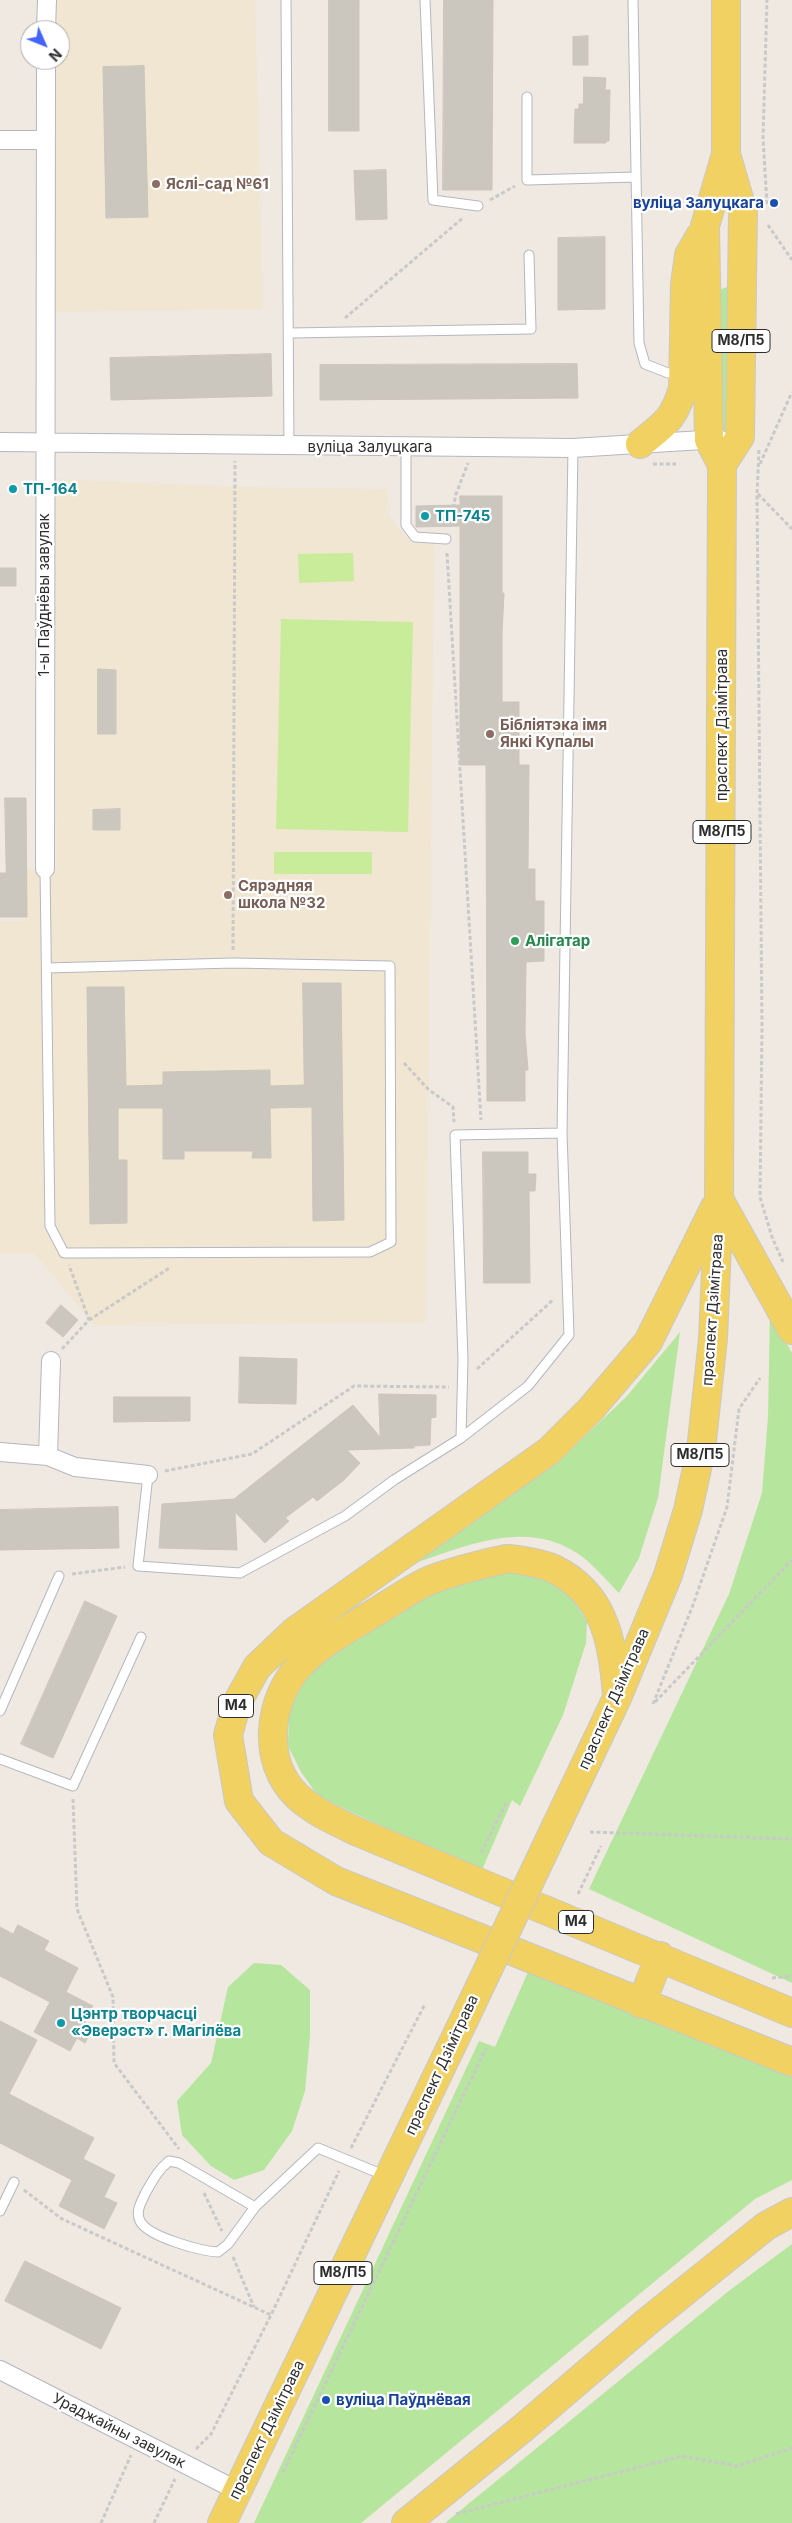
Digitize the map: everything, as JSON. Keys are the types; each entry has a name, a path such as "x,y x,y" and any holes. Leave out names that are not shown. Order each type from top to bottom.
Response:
{"main road":[{"name":"М8/П5","path":"726,0 726,154 743,212 750,442"},
{"path":"644,454 671,419 679,403 683,388 689,255 706,226 726,154"},
{"path":"706,226 709,440 722,465 750,442"},
{"name":"праспект Дзімітрава","path":"222,2523 617,1698 668,1575 688,1510 702,1450 713,1339 719,1199 722,465"},
{"path":"719,1199 792,1330"},
{"name":"М4","path":"719,1199 648,1342 591,1408 549,1451 295,1631 257,1667 237,1703 228,1735 239,1801 270,1842 336,1881 641,2004 792,2062"},
{"name":"М4","path":"617,1698 613,1651 598,1608 582,1589 553,1568 508,1559 428,1582 326,1642 300,1665 286,1683 276,1704 274,1754 282,1776 296,1795 323,1815 358,1832 660,1956 792,2013"},
{"path":"641,2004 660,1956"},
{"path":"406,2523 523,2428 648,2321 766,2226 792,2212"}],"street":[{"path":"46,20 47,0"},
{"name":"1-ы Паўднёвы завулак","path":"45,869 44,140 46,70"},
{"path":"0,140 44,140"},
{"name":"вуліца Залуцкага","path":"0,442 406,448 479,455 573,448 644,454 709,440 750,442"},
{"path":"48,1456 51,1361"},
{"path":"0,1452 48,1456 75,1467 148,1474"},
{"name":"Ураджайны завулак","path":"0,2370 238,2491"}],"lane":[{"path":"286,0 290,333 289,447"},
{"path":"425,0 433,200 478,206"},
{"path":"633,0 639,343 644,364 668,373 683,373"},
{"path":"527,97 527,180 636,177"},
{"path":"290,333 531,330 529,255"},
{"path":"406,448 406,525 415,537 446,539"},
{"path":"148,1474 138,1566 240,1573 344,1516 394,1480 461,1438 528,1386 570,1335 562,1133 573,448"},
{"path":"45,869 50,1226 64,1253 370,1252 391,1242 390,966 233,963 47,968"},
{"path":"461,1438 463,1359 455,1136 562,1133"},
{"path":"0,1711 59,1576"},
{"path":"0,1759 73,1786 141,1637"},
{"path":"254,2207 179,2163 169,2161 159,2169 138,2209 140,2221 147,2230 203,2251 218,2252 228,2244 254,2207 318,2148 389,2177"},
{"path":"0,2211 14,2182"}],"path":[{"path":"767,0 763,138 767,206"},
{"path":"327,333 478,206 527,180"},
{"path":"767,216 768,235"},
{"path":"768,225 792,260"},
{"path":"786,1269 772,1237 760,1197 762,1027 757,494 759,466 792,392"},
{"path":"750,442 759,466"},
{"path":"644,454 676,464"},
{"path":"459,462 468,462 479,455"},
{"path":"479,455 468,462 456,494 446,539 482,1135"},
{"path":"233,963 235,460 245,460"},
{"path":"757,494 792,529"},
{"path":"391,1048 429,1090 453,1107 455,1136"},
{"path":"51,1361 89,1320 194,1252"},
{"path":"64,1253 89,1320"},
{"path":"148,1474 252,1454 354,1386 462,1387 483,1362 568,1286"},
{"path":"760,1378 739,1409 727,1507 693,1605 653,1704 792,1560"},
{"path":"59,1576 138,1566"},
{"path":"73,1786 77,1909 113,1997 114,2063 189,2161 228,2244 254,2307"},
{"path":"481,1853 507,1801"},
{"path":"590,1832 792,1839"},
{"path":"578,1894 601,1846"},
{"path":"772,1978 792,1976"},
{"path":"154,2523 182,2464 211,2434 271,2315 345,2158 425,2004"},
{"path":"283,2472 486,2048"},
{"path":"14,2182 62,2219 271,2315"},
{"path":"101,2523 138,2440"},
{"path":"450,2515 682,2456 736,2466 792,2448"}],"shaded area":[{"name":"Яслі-сад №61","path":"55,0 255,0 263,309 50,312 54,70 70,70 70,20 54,20"},
{"name":"Сярэдняя школа №32","path":"54,479 236,487 387,489 389,516 411,542 434,544 426,1322 94,1325 35,1254 0,1253 0,921 25,921 26,868 57,869"}],"green space":[{"path":"727,287 733,289 733,429 723,432 718,425 719,290"},
{"path":"353,553 354,581 299,583 298,554"},
{"path":"281,619 413,622 408,832 276,829"},
{"path":"274,852 372,852 372,874 274,874"},
{"path":"770,1313 792,1353 792,1983 589,1889 729,1594 762,1493 768,1417"},
{"path":"680,1332 658,1498 639,1558 619,1593 583,1557 557,1543 537,1538 495,1539 453,1550 412,1564 557,1463 627,1396"},
{"path":"509,1566 557,1582 574,1601 587,1622 586,1643 563,1715 520,1806 512,1800 482,1870 318,1796 301,1772 288,1746 289,1712 298,1683 337,1645 469,1573"},
{"path":"254,1963 281,1965 310,1990 310,2036 305,2091 292,2131 264,2170 234,2180 211,2166 182,2135 177,2101 211,2063 228,1987"},
{"path":"528,1972 792,2076 792,2180 755,2199 361,2523 254,2523 479,2041 495,2047"},
{"path":"792,2244 792,2523 445,2523 730,2290"}],"building":[{"path":"329,0 359,0 359,131 329,131"},
{"path":"444,0 493,0 492,190 443,190"},
{"path":"588,36 588,65 573,65 573,37"},
{"path":"144,66 148,217 106,218 103,67"},
{"path":"584,77 606,78 605,90 610,90 609,141 606,141 606,143 574,143 575,109 579,109 579,104 583,104"},
{"path":"386,170 387,219 356,220 354,171"},
{"path":"605,237 605,309 558,310 558,238"},
{"path":"271,354 272,396 111,400 110,358"},
{"path":"577,364 578,398 320,400 320,365"},
{"path":"460,496 502,496 502,593 504,593 502,702 519,702 519,765 529,765 528,869 535,869 535,901 544,901 544,961 526,962 525,1033 528,1070 525,1070 525,1101 487,1101 486,765 460,765 460,526 416,527 416,506 460,505"},
{"path":"0,568 16,568 16,586 0,586"},
{"path":"98,669 116,670 116,734 98,734"},
{"path":"5,798 26,798 27,917 0,917 0,873 6,873"},
{"path":"120,809 120,830 93,830 93,810"},
{"path":"303,983 341,983 344,1220 313,1221 312,1107 270,1108 271,1158 252,1158 253,1151 184,1151 184,1159 163,1159 163,1108 118,1108 118,1160 127,1160 127,1223 90,1224 87,987 124,987 126,1086 163,1085 163,1072 270,1070 270,1086 304,1085"},
{"path":"483,1152 528,1152 528,1174 536,1174 535,1191 529,1191 530,1283 484,1283"},
{"path":"61,1305 78,1320 63,1337 46,1323"},
{"path":"240,1357 297,1359 296,1404 239,1403"},
{"path":"379,1394 436,1395 436,1417 431,1418 430,1445 414,1446 414,1448 347,1450 360,1463 344,1480 317,1501 313,1497 285,1518 289,1521 265,1543 235,1512 237,1550 159,1548 162,1504 234,1499 353,1405 380,1437"},
{"path":"114,1397 190,1397 190,1421 114,1422"},
{"path":"118,1507 119,1548 0,1550 0,1510"},
{"path":"85,1601 117,1616 53,1758 21,1744"},
{"path":"18,1925 49,1941 44,1950 78,1968 66,1992 93,2006 84,2025 92,2029 85,2043 77,2038 70,2051 34,2032 50,2002 0,1976 0,1927 13,1934"},
{"path":"0,2021 37,2040 9,2094 94,2138 83,2159 115,2175 104,2197 117,2203 104,2229 59,2206 72,2180 0,2143"},
{"path":"25,2261 121,2308 101,2349 5,2301"}],"place":[{"name":"Яслі-сад №61","path":"156,184"},
{"name":"вуліца Залуцкага","path":"774,203"},
{"name":"ТП-164","path":"13,489"},
{"name":"ТП-745","path":"425,516"},
{"name":"Бібліятэка імя Янкі Купалы","path":"490,734"},
{"name":"Сярэдняя школа №32","path":"228,895"},
{"name":"Алігатар","path":"515,941"},
{"name":"Цэнтр творчасці «Эверэст» г. Магілёва","path":"61,2023"},
{"name":"вуліца Паўднёвая","path":"326,2400"}]}
